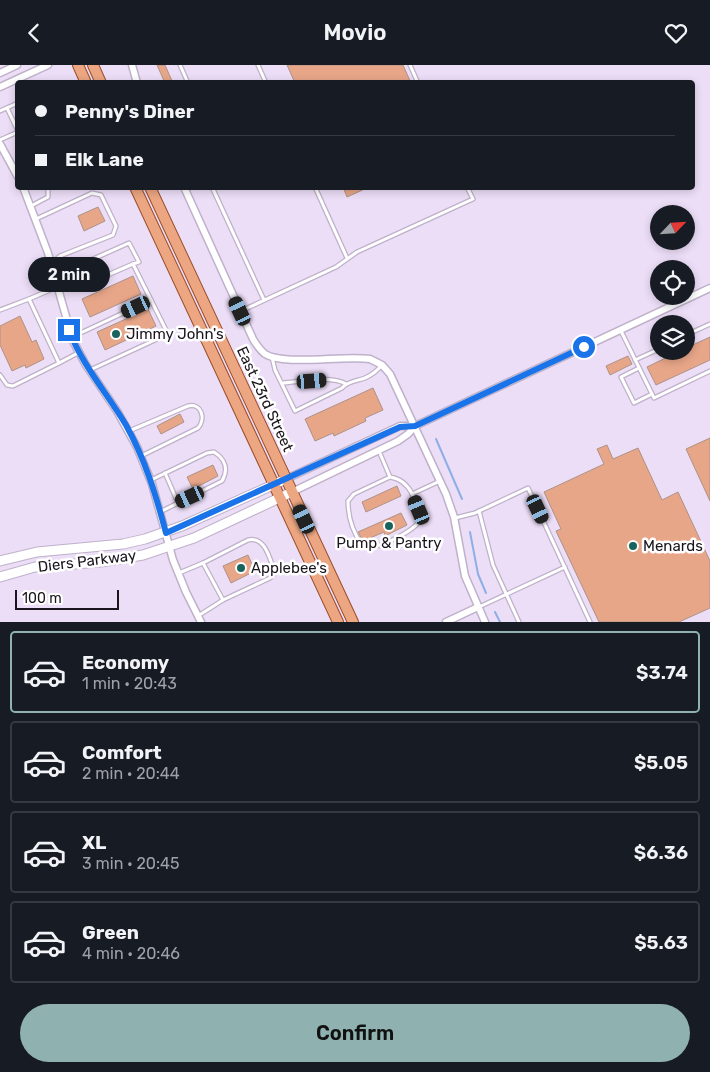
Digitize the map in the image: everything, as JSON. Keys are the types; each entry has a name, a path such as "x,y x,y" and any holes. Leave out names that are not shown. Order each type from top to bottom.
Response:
{"main road":[{"path":"78,65 85,80"},
{"path":"93,65 100,80"},
{"name":"East 23rd Street","path":"136,190 338,622"},
{"name":"East 23rd Street","path":"151,190 353,622"},
{"name":"Diers Parkway","path":"0,561 37,552 123,544 166,533 286,479"},
{"name":"Diers Parkway","path":"0,577 35,567 124,559 169,547 194,538 292,492"}],"street":[{"path":"0,73 17,65"},
{"path":"15,80 48,65"},
{"path":"132,65 136,80"},
{"path":"0,87 15,80"},
{"path":"0,142 15,166"},
{"path":"24,190 52,263 72,337 79,353 129,431 141,456 151,480 178,573 199,619"},
{"path":"185,190 240,311 256,344 262,351 272,357 286,359 365,358 374,360 382,365 394,381 440,481 454,518 465,576 485,622"},
{"name":"Diers Parkway","path":"286,479 400,427 415,426 710,288"},
{"name":"Diers Parkway","path":"292,492 406,436 415,426"},
{"path":"446,622 478,607"}],"lane":[{"path":"180,65 187,80"},
{"path":"258,65 265,80"},
{"path":"410,65 417,80"},
{"path":"0,111 15,104"},
{"path":"7,108 15,125"},
{"path":"0,142 15,133"},
{"path":"31,206 48,197 48,190"},
{"path":"213,190 264,300"},
{"path":"316,190 347,258"},
{"path":"240,311 336,267 347,258 472,199 468,190"},
{"path":"36,219 92,193 101,195 116,226 113,235 60,256 52,263"},
{"path":"55,276 129,243 139,262 80,287 77,287 71,269"},
{"path":"90,371 168,334 133,264"},
{"path":"0,310 58,287"},
{"path":"29,299 59,363"},
{"path":"72,337 151,300"},
{"path":"695,330 710,323"},
{"path":"620,330 654,398 710,371"},
{"path":"0,375 7,385 13,386 79,353"},
{"path":"636,360 650,353"},
{"path":"272,357 295,411 342,388 346,384 366,378 382,365"},
{"path":"639,368 621,377 634,403 652,394"},
{"path":"282,383 326,380 342,381 346,384"},
{"path":"129,431 180,408 193,405 200,412 203,419 198,428 141,456"},
{"path":"378,450 390,477"},
{"path":"151,480 206,453 214,452 221,456 225,465 226,474 222,481 160,512"},
{"path":"165,473 178,503"},
{"path":"390,477 399,479 406,485 419,510 419,522 413,529 386,542 370,547 362,545 355,534 348,516 348,501 354,494 390,477"},
{"path":"412,495 440,481"},
{"path":"454,518 479,511 528,488 590,622"},
{"path":"479,511 490,555 519,622"},
{"path":"178,573 254,539 260,542 266,550 275,573 274,575 223,600 199,619"},
{"path":"203,563 223,600"},
{"path":"478,607 564,567"}],"building":[{"path":"157,65 165,65 172,80 164,80"},
{"path":"287,65 403,65 410,80 294,80"},
{"path":"344,190 362,190 347,197"},
{"path":"98,207 105,221 84,231 78,216"},
{"path":"133,276 141,294 90,317 82,299"},
{"path":"148,309 156,326 105,350 97,332"},
{"path":"20,316 32,342 36,340 44,359 26,368 25,365 12,371 0,345 0,326"},
{"path":"710,337 710,360 656,385 647,367 661,360 695,360 695,344"},
{"path":"628,356 632,364 610,375 606,366"},
{"path":"373,388 383,410 365,418 366,421 334,436 333,433 315,441 305,419"},
{"path":"180,414 184,422 161,434 157,426"},
{"path":"710,438 710,501 686,449"},
{"name":"Menards","path":"607,445 613,459 638,448 662,500 678,492 710,561 710,608 679,622 599,622 556,531 561,529 544,492 604,464 597,449"},
{"path":"213,465 218,476 193,489 187,477"},
{"path":"397,486 401,496 366,512 362,502"},
{"path":"401,513 407,525 385,536 384,532 363,541 358,532"},
{"path":"248,555 255,571 231,583 223,566"}],"waterway":[{"path":"436,439 462,499"},
{"path":"470,532 478,574 486,593"},
{"path":"495,612 500,622"}],"place":[{"name":"Jimmy John's","path":"116,334"},
{"name":"Pump & Pantry","path":"389,526"},
{"name":"Menards","path":"633,546"},
{"name":"Applebee's","path":"241,568"}],"route":[{"path":"69,330 81,357 112,402 144,461 166,533 403,425 415,426 584,347"}]}
